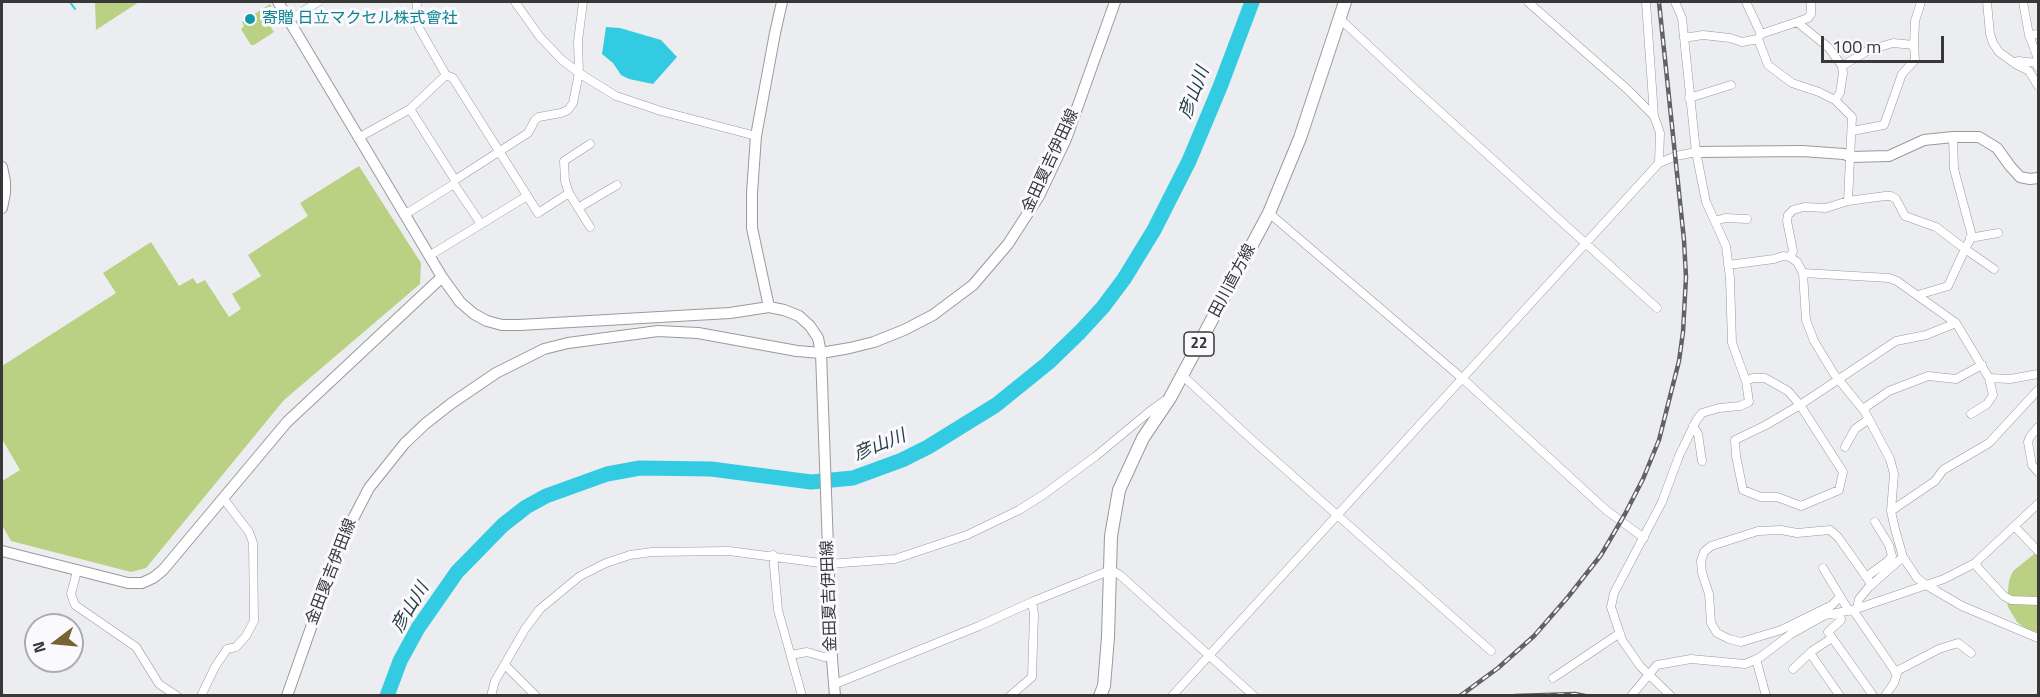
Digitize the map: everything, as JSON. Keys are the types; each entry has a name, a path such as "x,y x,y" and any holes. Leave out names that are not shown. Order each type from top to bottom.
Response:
{"main road":[{"path":"279,2 442,277 460,302 474,314 502,325 692,316 769,307 752,228 756,136 782,2"},
{"name":"金田夏吉伊田線","path":"287,696 341,542 369,488 405,443 425,424 496,373 544,349 568,343 658,330 698,333 797,351 822,358 904,330 933,315 973,285 1008,244 1039,196 1066,139 1115,2"},
{"name":"田川直方線","path":"1100,696 1104,686 1108,637 1111,536 1119,490 1143,438 1170,398 1269,213 1300,138 1345,2"},
{"path":"1696,152 1802,151 1844,154 1851,157 1889,156 1924,140 1953,137 1979,138 1989,141 1997,148 2020,177 2038,179"},
{"path":"2,167 4,180 2,208"},
{"path":"2,551 134,584 153,578 163,570 287,422 442,277"},
{"name":"金田夏吉伊田線","path":"769,307 799,316 810,326 818,338 822,358 832,656 836,696"}],"street":[{"path":"289,20 318,2"},
{"path":"417,2 417,19 420,28 446,75 453,78 538,213 569,193"},
{"path":"515,2 540,37 562,60 579,74 616,96 639,105 756,136"},
{"path":"404,214 528,133 539,117 568,110 573,103 579,74 578,41 583,2"},
{"path":"1528,2 1627,89 1654,116"},
{"path":"1646,2 1654,116 1660,133 1659,164"},
{"path":"1671,696 1640,666 1620,633 1611,607 1614,593 1662,502 1679,456 1693,426 1702,413 1719,408 1740,406 1749,402 1746,381 1732,343 1726,246 1706,202 1696,152 1682,18 1675,2"},
{"path":"1746,2 1768,65 1792,83 1835,100 1852,117 1848,201"},
{"path":"1684,38 1703,35 1730,38 1742,42 1760,37 1808,18 1810,2"},
{"path":"1852,131 1884,125 1902,74 1915,60 1915,21 1921,2"},
{"path":"1987,2 1993,43 1999,52 2029,71 2038,86"},
{"path":"2014,63 2018,61 2038,65 2029,35 2023,2"},
{"path":"1339,18 1657,308"},
{"path":"1797,22 1829,48 1842,66 1840,93 1835,100"},
{"path":"2029,35 2038,33"},
{"path":"1842,66 1869,50 1893,43 1914,45"},
{"path":"358,138 410,109 446,75"},
{"path":"1689,98 1731,85"},
{"path":"410,109 480,224"},
{"path":"1918,295 1948,286 1972,236 1954,169 1953,137"},
{"path":"590,144 564,161 565,181 569,193 590,227"},
{"path":"1172,696 1659,164 1676,156 1696,152"},
{"path":"579,208 617,185"},
{"path":"429,256 527,196"},
{"path":"1790,257 1793,251 1787,221 1788,214 1793,210 1804,207 1826,208 1848,201 1891,196 1896,199 1905,216 1936,227 1994,270"},
{"path":"1269,213 1463,379 1606,510 1644,538"},
{"path":"1715,222 1725,218 1747,219"},
{"path":"1970,238 1998,233"},
{"path":"1728,265 1783,256 1790,257 1797,262 1803,273 1806,320 1814,341 1839,379 1863,409 1890,459 1894,474 1892,511 1903,557 1917,578 1926,585 1962,606 2038,638"},
{"path":"1803,273 1889,278 1918,295 1956,323 1989,378 1993,395 1987,404 1971,414"},
{"path":"1746,381 1753,378 1766,378 1788,391 1800,405 1843,472 1839,490 1801,506 1777,497 1761,497 1743,490 1735,440 1800,405 1896,340 1926,335 1956,323"},
{"path":"1863,409 1889,391 1928,376 1956,379 1982,365"},
{"path":"1989,378 2010,380 2038,374"},
{"path":"1182,375 1491,651"},
{"path":"1892,511 1935,481 1943,470 1989,443 2038,390"},
{"path":"491,696 495,681 525,629 540,609 580,576 606,563 630,555 652,552 729,551 803,561 895,558 967,535 1019,510 1088,462 1149,412 1170,398"},
{"path":"1845,447 1856,429 1869,419"},
{"path":"1693,426 1698,434 1702,461"},
{"path":"2038,427 2028,442 2032,465 2038,472"},
{"path":"201,696 215,667 227,650 236,647 246,636 254,621 253,543 249,532 223,498"},
{"path":"1631,696 1649,676 1650,670 1657,665 1691,659 1745,664 1825,615 1850,610 1944,579 1975,563 2038,504"},
{"path":"1866,577 1892,556 1875,522"},
{"path":"2015,527 2038,551"},
{"path":"1840,597 1832,604 1781,630 1741,642 1729,639 1717,633 1711,623 1709,594 1702,573 1701,561 1704,552 1711,546 1758,531 1781,530 1797,533 1830,530 1838,537 1872,585"},
{"path":"772,555 778,610 802,696"},
{"path":"1870,696 1872,694 1828,632 1872,585 1903,557"},
{"path":"1975,563 2004,596 2011,600 2038,601"},
{"path":"1823,568 1840,597 1897,674 1885,696"},
{"path":"835,684 1111,570 1120,575 1211,655 1254,696"},
{"path":"77,571 71,594 75,604 136,646 159,684 177,696"},
{"path":"1010,696 1032,677 1034,614 1032,602"},
{"path":"1553,678 1620,633"},
{"path":"1793,669 1810,653 1832,638"},
{"path":"1895,672 1939,649 1958,643 1971,653"},
{"path":"791,655 807,652 824,657 832,656"},
{"path":"1810,653 1840,696"},
{"path":"1756,659 1766,696"},
{"path":"505,665 536,696"}],"green space":[{"path":"95,2 139,2 96,30"},
{"path":"270,4 277,18 271,28 274,32 251,45 241,29 244,26 242,22"},
{"path":"359,166 421,263 420,284 284,400 146,568 131,572 11,541 2,525 2,481 20,470 2,439 2,366 116,293 103,273 151,242 179,286 193,278 197,284 205,280 229,317 241,309 232,294 261,276 248,255 308,216 300,203"},
{"path":"2038,551 2038,632 2029,631 2017,622 2008,607 2007,600 2009,581 2013,571"}],"water":[{"path":"606,27 620,28 661,40 677,57 653,84 629,79 621,75 613,63 602,54"}],"waterway":[{"path":"70,2 75,9"},
{"name":"彦山川","path":"387,696 400,661 418,628 457,572 503,525 526,507 546,496 607,474 640,468 711,469 811,482 853,478 902,460 928,447 996,405 1048,363 1080,332 1124,279 1154,230 1189,161 1252,2"}],"railway":[{"path":"1460,696 1498,668 1534,636 1601,555 1643,479 1659,440 1679,361 1686,277 1659,2"},
{"path":"1515,696 1575,694 1585,696"}],"place":[{"name":"寄贈 日立マクセル株式會社","path":"250,19"}]}
